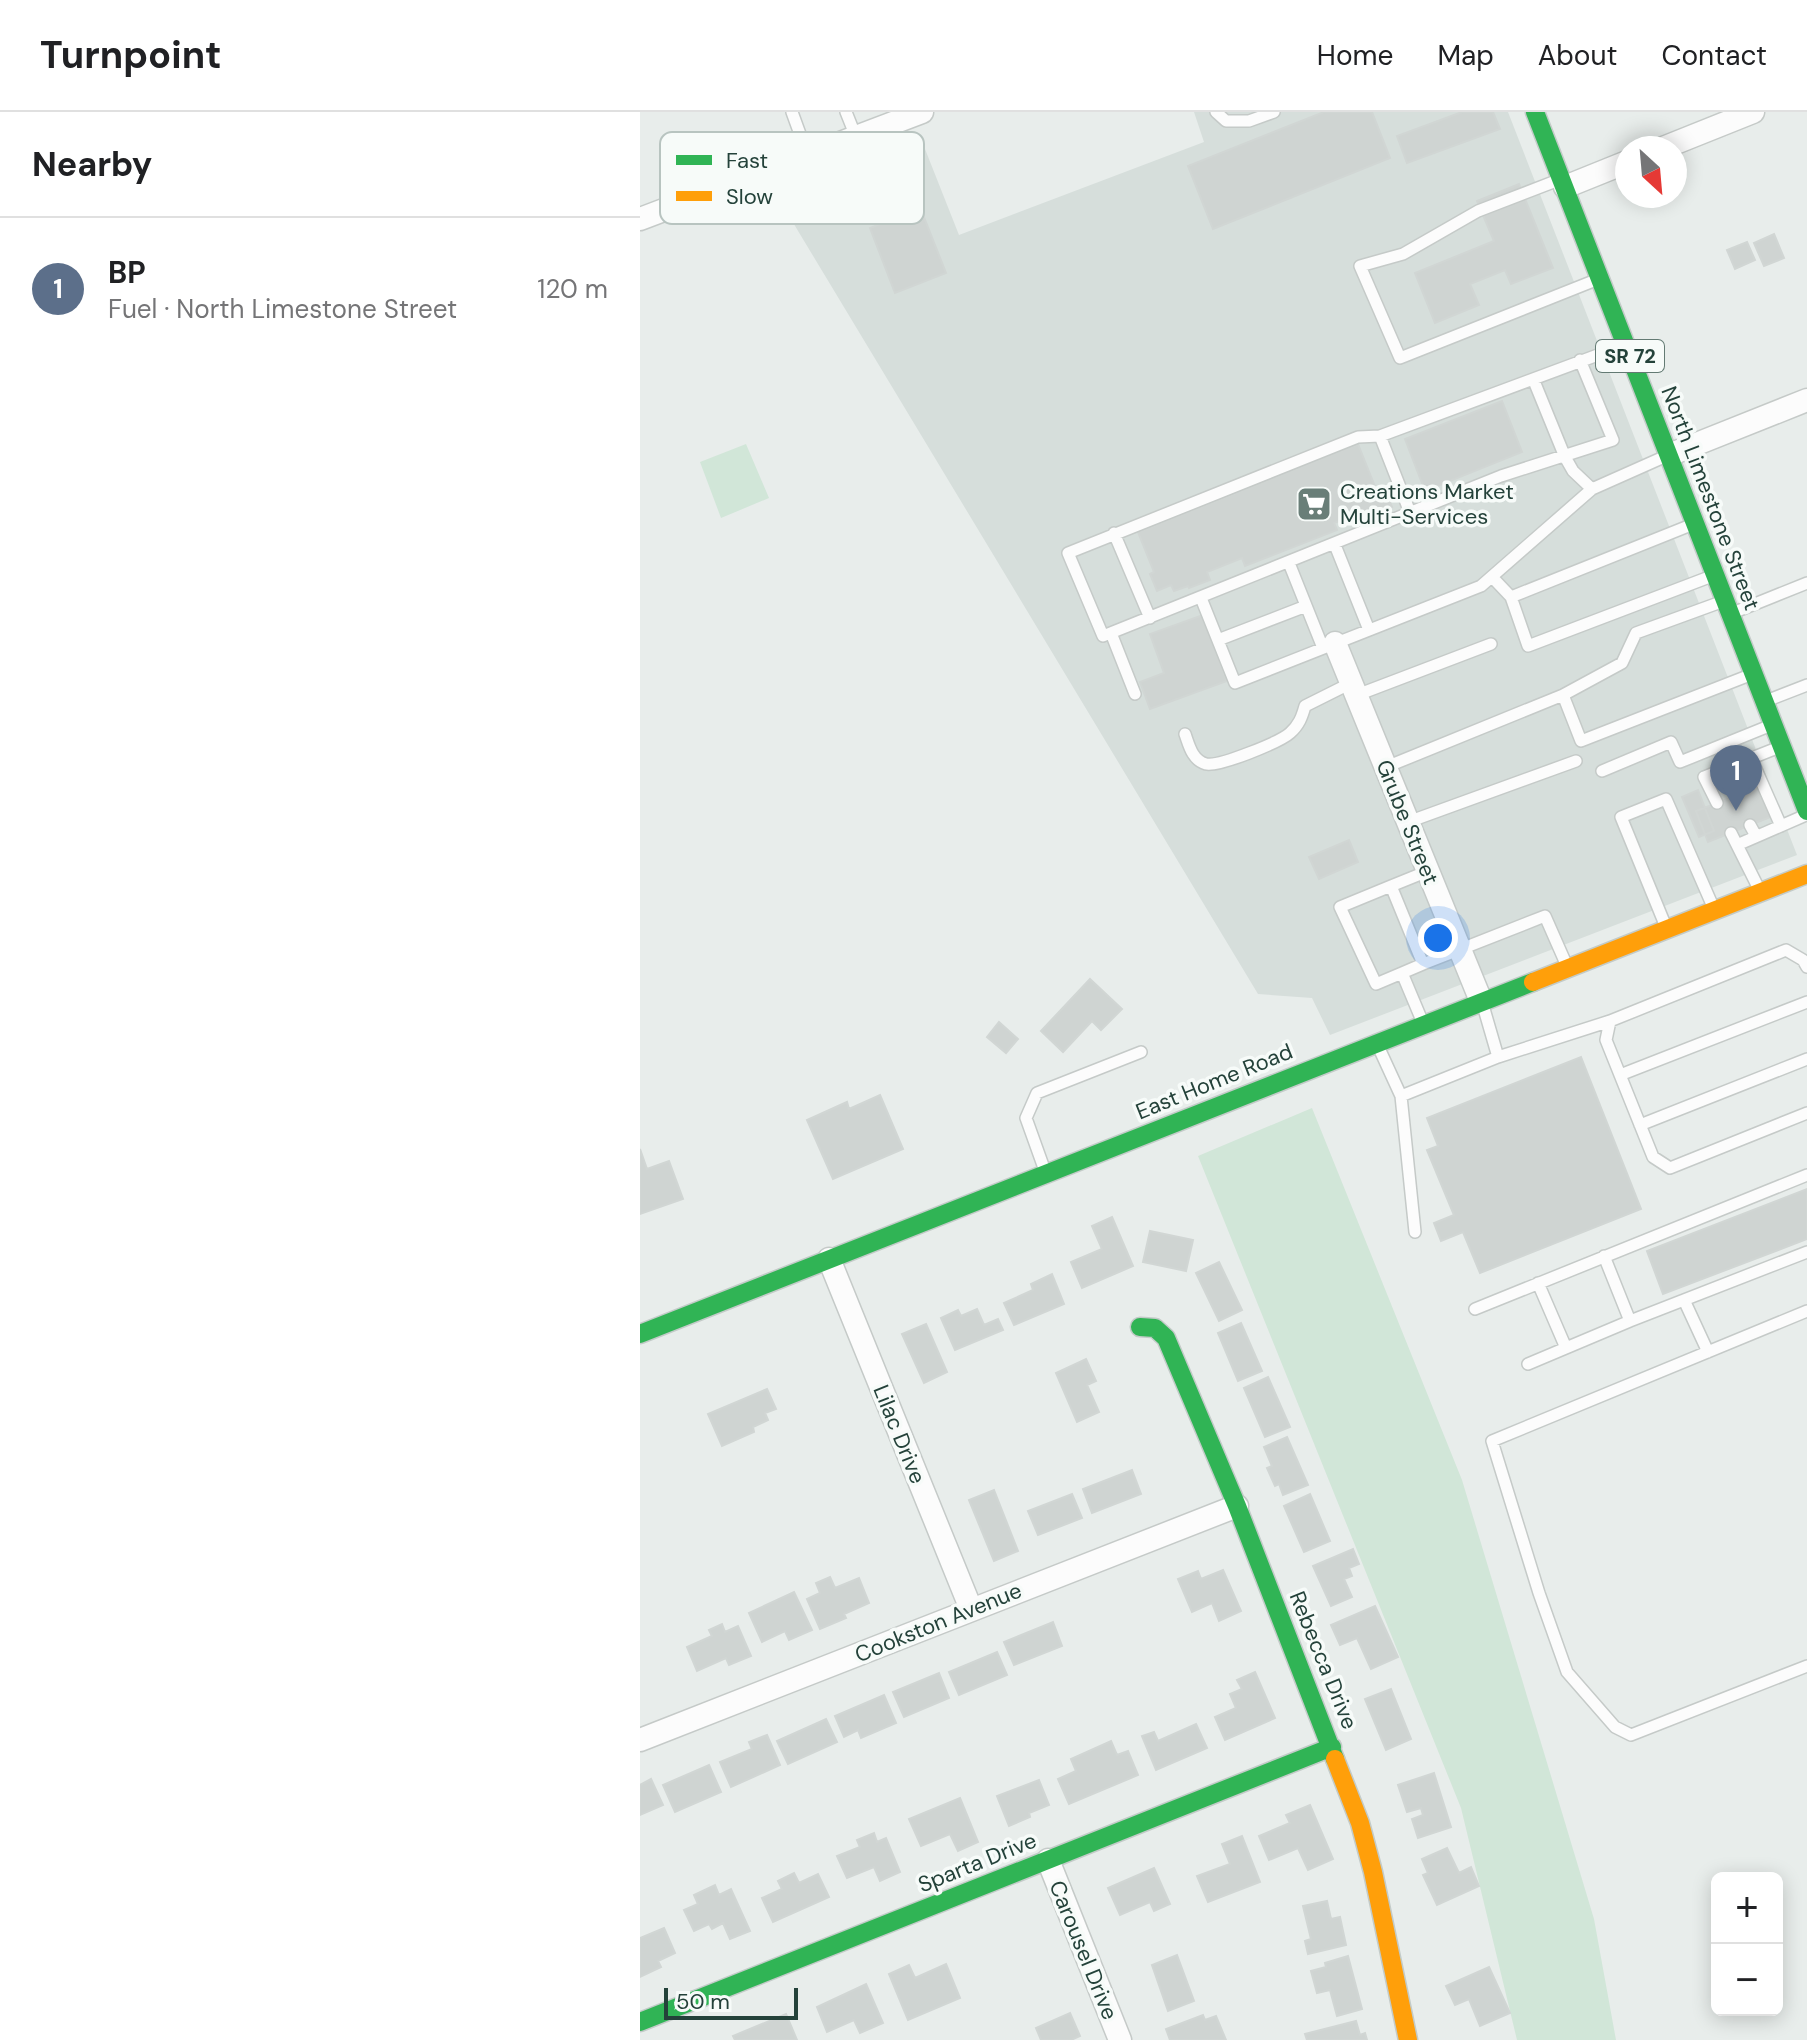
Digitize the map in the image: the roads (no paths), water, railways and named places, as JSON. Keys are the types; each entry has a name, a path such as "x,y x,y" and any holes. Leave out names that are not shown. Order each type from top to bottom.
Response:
{"street":[{"path":"869,132 922,112"},
{"name":"North Limestone Street","path":"1535,112 1807,813"},
{"path":"1687,138 1753,112"},
{"path":"1563,183 1615,166"},
{"path":"640,219 660,212"},
{"path":"1669,455 1807,400"},
{"name":"Grube Street","path":"1329,646 1354,689 1481,1001"},
{"name":"East Home Road","path":"640,1334 1807,874"},
{"name":"Lilac Drive","path":"829,1259 971,1609"},
{"name":"Rebecca Drive","path":"1140,1327 1155,1328 1166,1338 1237,1506 1332,1747 1360,1823 1373,1872 1408,2040"},
{"name":"Cookston Avenue","path":"640,1740 1237,1506"},
{"name":"Sparta Drive","path":"640,2022 1332,1747"},
{"name":"Carousel Drive","path":"1048,1860 1120,2040"}],"lane":[{"path":"792,112 799,132"},
{"path":"846,112 854,132"},
{"path":"1216,112 1226,121 1249,121 1274,112"},
{"path":"1563,183 1478,211 1403,254 1360,266 1400,358 1600,278"},
{"path":"1580,360 1613,440 1501,476 1411,515 1103,636 1068,553 1358,437 1380,436 1534,381 1580,360 1626,345"},
{"path":"1534,381 1565,457 1573,471 1592,489"},
{"path":"1380,436 1411,515"},
{"path":"1201,598 1235,683 1481,586 1592,489 1669,455"},
{"path":"1511,597 1695,524"},
{"path":"1114,533 1150,618"},
{"path":"1335,545 1369,630"},
{"path":"1289,563 1306,606 1329,646"},
{"path":"1493,578 1511,597 1528,646 1716,575"},
{"path":"1386,767 1563,695 1622,663 1636,633 1807,583"},
{"path":"1218,640 1306,606"},
{"path":"1111,633 1135,694"},
{"path":"1185,734 1193,755 1206,764 1221,763 1287,736 1300,723 1305,706 1491,644"},
{"path":"1563,695 1581,741 1754,674"},
{"path":"1765,702 1807,685"},
{"path":"1602,771 1671,742 1680,762 1773,725"},
{"path":"1717,803 1704,777 1782,747"},
{"path":"1751,758 1781,826"},
{"path":"1408,822 1576,761"},
{"path":"1724,769 1736,796"},
{"path":"1666,928 1621,817 1666,799 1714,909"},
{"path":"1737,845 1753,831 1781,826 1807,813"},
{"path":"1731,833 1760,892"},
{"path":"1428,871 1340,907 1376,984 1545,916 1567,967"},
{"path":"1391,886 1423,964"},
{"path":"1401,1096 1498,1057 1610,1021 1786,950 1803,960 1807,967"},
{"path":"1402,973 1423,1024"},
{"path":"1481,1001 1498,1057"},
{"path":"1620,1075 1807,1002"},
{"path":"1610,1021 1606,1040 1653,1157 1670,1168 1807,1113"},
{"path":"1376,1043 1401,1096 1415,1232"},
{"path":"1046,1173 1026,1118 1037,1093 1141,1052"},
{"path":"1640,1125 1807,1059"},
{"path":"1475,1309 1807,1175"},
{"path":"1528,1364 1807,1252"},
{"path":"1604,1256 1630,1321"},
{"path":"1538,1283 1566,1348"},
{"path":"1684,1300 1708,1352"},
{"path":"1807,1311 1492,1441 1567,1672 1615,1727 1631,1735 1807,1666"}],"place":[{"name":"Creations Market Multi-Services","path":"1314,504"},
{"name":"BP","path":"1736,811"}]}
